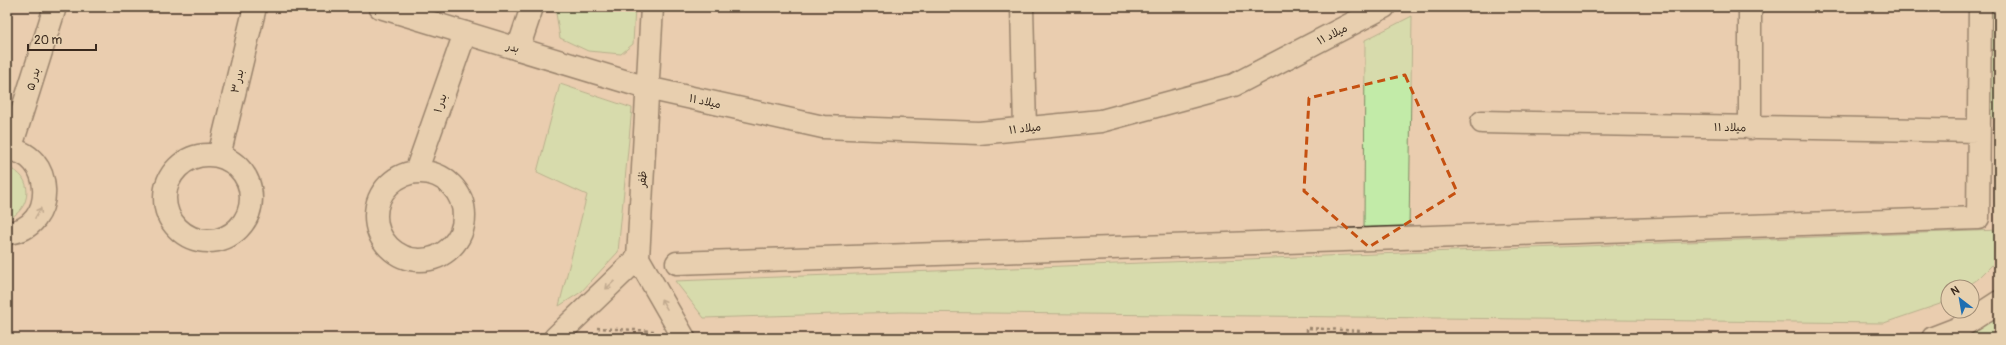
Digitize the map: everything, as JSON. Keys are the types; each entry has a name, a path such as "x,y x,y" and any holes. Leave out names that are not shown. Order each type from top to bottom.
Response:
{"main road":[{"name":"بدر ۵","path":"8,150 55,7"},
{"name":"بدر ۳","path":"219,156 255,7"},
{"name":"بدر","path":"380,7 647,88"},
{"path":"518,49 532,7"},
{"name":"ظفر","path":"638,258 652,7"},
{"path":"1022,7 1025,128"},
{"name":"میلاد ۱۱","path":"647,88 822,127 980,133 1101,121 1234,85 1384,7"},
{"path":"1750,7 1750,128"},
{"path":"677,264 1978,218 1980,7"},
{"name":"بدر ۱","path":"416,172 465,33"},
{"name":"میلاد ۱۱","path":"1482,122 1978,131"},
{"path":"7,233 25,228 36,218 43,205 45,191 42,177 35,164 24,155 8,150"},
{"path":"416,172 430,173 443,178 448,182 461,198 465,213 463,228 456,242 445,253 430,259 415,260 400,256 388,247 380,234 376,221 377,207 382,194 397,180 416,172"},
{"path":"561,332 638,258 682,335"},
{"path":"1933,338 1959,328 1999,302"}],"path":[{"path":"1307,338 1307,328 1362,331 1362,338"},
{"path":"561,332 682,335"}],"highlighted area":[{"path":"1405,75 1457,192 1369,247 1304,191 1309,98"}],"green space":[{"path":"558,7 635,7 633,44 621,54 588,51 560,38 556,13"},
{"path":"1990,7 1999,7 1999,118 1986,118"},
{"path":"1412,16 1409,230 1364,232 1365,40"},
{"path":"560,84 632,108 618,252 581,292 559,306 587,195 537,172"},
{"path":"7,168 16,172 22,177 26,185 27,193 21,208 15,215 7,219"},
{"path":"1999,230 1999,258 1978,279 1940,279 1940,304 1884,323 901,312 704,318 675,281"},
{"path":"1999,310 1999,338 1944,338"}]}
